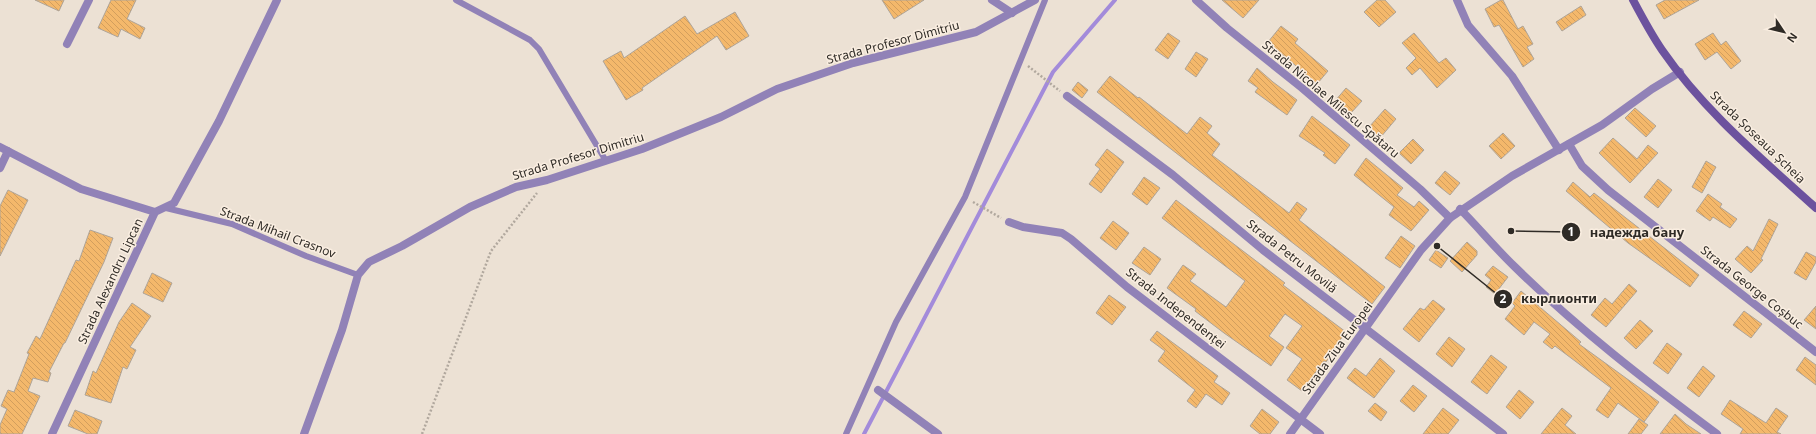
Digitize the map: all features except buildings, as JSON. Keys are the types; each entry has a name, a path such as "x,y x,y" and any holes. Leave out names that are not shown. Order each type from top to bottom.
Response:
{"main road":[{"name":"Strada Șoseaua Șcheia","path":"1633,0 1663,50 1725,125 1816,208"}],"street":[{"path":"67,44 89,0"},
{"name":"Strada Alexandru Lipcan","path":"52,434 155,212 174,203 220,121 277,0"},
{"path":"992,0 1012,13 1036,0"},
{"name":"Strada Nicolae Milescu Spătaru","path":"1196,0 1226,28 1302,88 1420,189 1450,218"},
{"path":"1457,0 1468,25 1512,76 1559,150"},
{"name":"Strada Profesor Dimitriu","path":"304,434 342,330 358,275 369,262 402,246 470,207 516,187 547,180 642,149 721,117 777,89 846,65 976,32 1012,13"},
{"name":"Strada Ziua Europei","path":"1290,434 1367,328 1421,250 1450,218 1460,209 1512,176 1602,125 1652,89 1680,72"},
{"name":"Strada Petru Movilă","path":"1067,96 1173,175 1263,250 1367,328 1503,434"},
{"name":"Strada George Coșbuc","path":"1569,144 1582,166 1608,190 1816,352"},
{"path":"0,147 81,189 155,212"},
{"path":"0,168 8,151"},
{"path":"1460,209 1514,266 1546,296 1673,402 1717,434"},
{"name":"Strada Independenței","path":"1009,222 1023,228 1062,233 1071,239 1127,287 1320,434"},
{"path":"878,390 908,410 938,434"}],"lane":[{"path":"456,0 530,40 539,50 606,161"},
{"path":"846,434 896,322 965,197 1045,0"},
{"name":"Strada Mihail Crasnov","path":"166,208 232,224 306,256 358,275"},
{"path":"869,383 878,390"}],"path":[{"path":"1021,60 1055,87"},
{"path":"422,434 491,251 547,180"},
{"path":"976,204 991,213"}],"waterway":[{"path":"864,434 1053,72 1115,0"}],"place":[{"name":"надежда бану","path":"1511,231"},
{"name":"кырлионти","path":"1437,246"}]}
